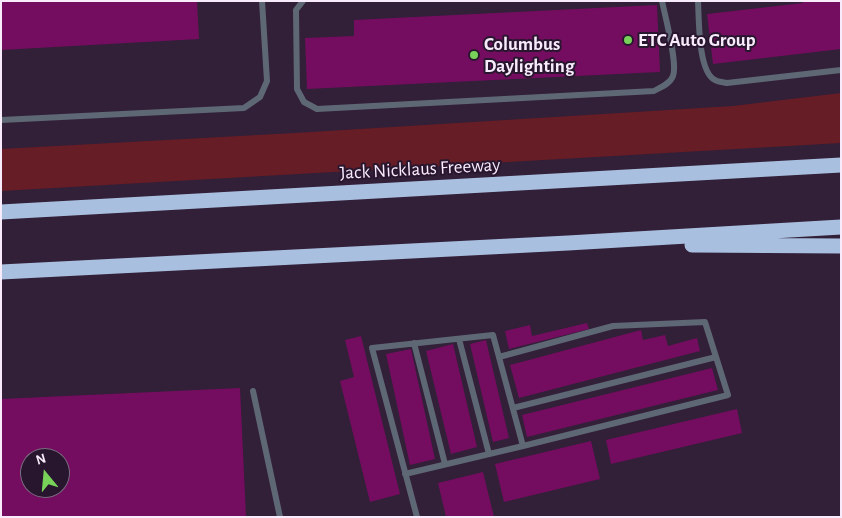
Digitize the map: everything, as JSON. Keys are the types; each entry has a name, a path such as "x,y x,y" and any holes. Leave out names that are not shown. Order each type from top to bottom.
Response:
{"highway":[{"name":"Jack Nicklaus Freeway","path":"1,212 841,165"},
{"path":"1,272 568,243 841,226"},
{"path":"568,243 841,246"}],"lane":[{"path":"1,120 244,108 260,97 267,81 262,1"},
{"path":"303,1 296,10 297,89 304,102 317,109 654,91 666,85 673,77 675,65 662,1"},
{"path":"698,1 703,58 706,70 714,80 727,83 841,70"},
{"path":"405,474 728,395 705,322 613,326 499,356"},
{"path":"417,517 372,348 493,335 523,446"},
{"path":"459,339 489,454"},
{"path":"414,343 445,464"},
{"path":"512,408 716,357"},
{"path":"253,391 280,517"}],"shaded area":[{"path":"841,93 841,143 1,191 1,149 733,106"}],"building":[{"path":"1,1 197,1 199,39 1,50"},
{"path":"802,1 841,1 841,49 713,64 707,14 803,3"},
{"path":"657,5 660,72 307,89 305,38 354,36 354,20"},
{"path":"587,323 589,329 509,349 505,331 530,325 532,336"},
{"path":"641,330 643,340 665,335 668,346 697,338 700,351 519,398 510,365"},
{"path":"361,336 400,494 370,502 340,381 354,377 345,340"},
{"path":"486,340 509,438 493,442 470,344"},
{"path":"453,344 477,447 451,454 426,351"},
{"path":"411,349 435,459 410,465 386,354"},
{"path":"712,368 718,390 527,437 522,415"},
{"path":"240,388 246,517 1,517 1,399"},
{"path":"737,409 742,433 611,464 606,440"},
{"path":"591,441 600,479 504,502 495,464"},
{"path":"483,472 494,517 446,517 438,483"}],"place":[{"name":"ETC Auto Group","path":"628,40"},
{"name":"Columbus Daylighting","path":"474,55"}]}
